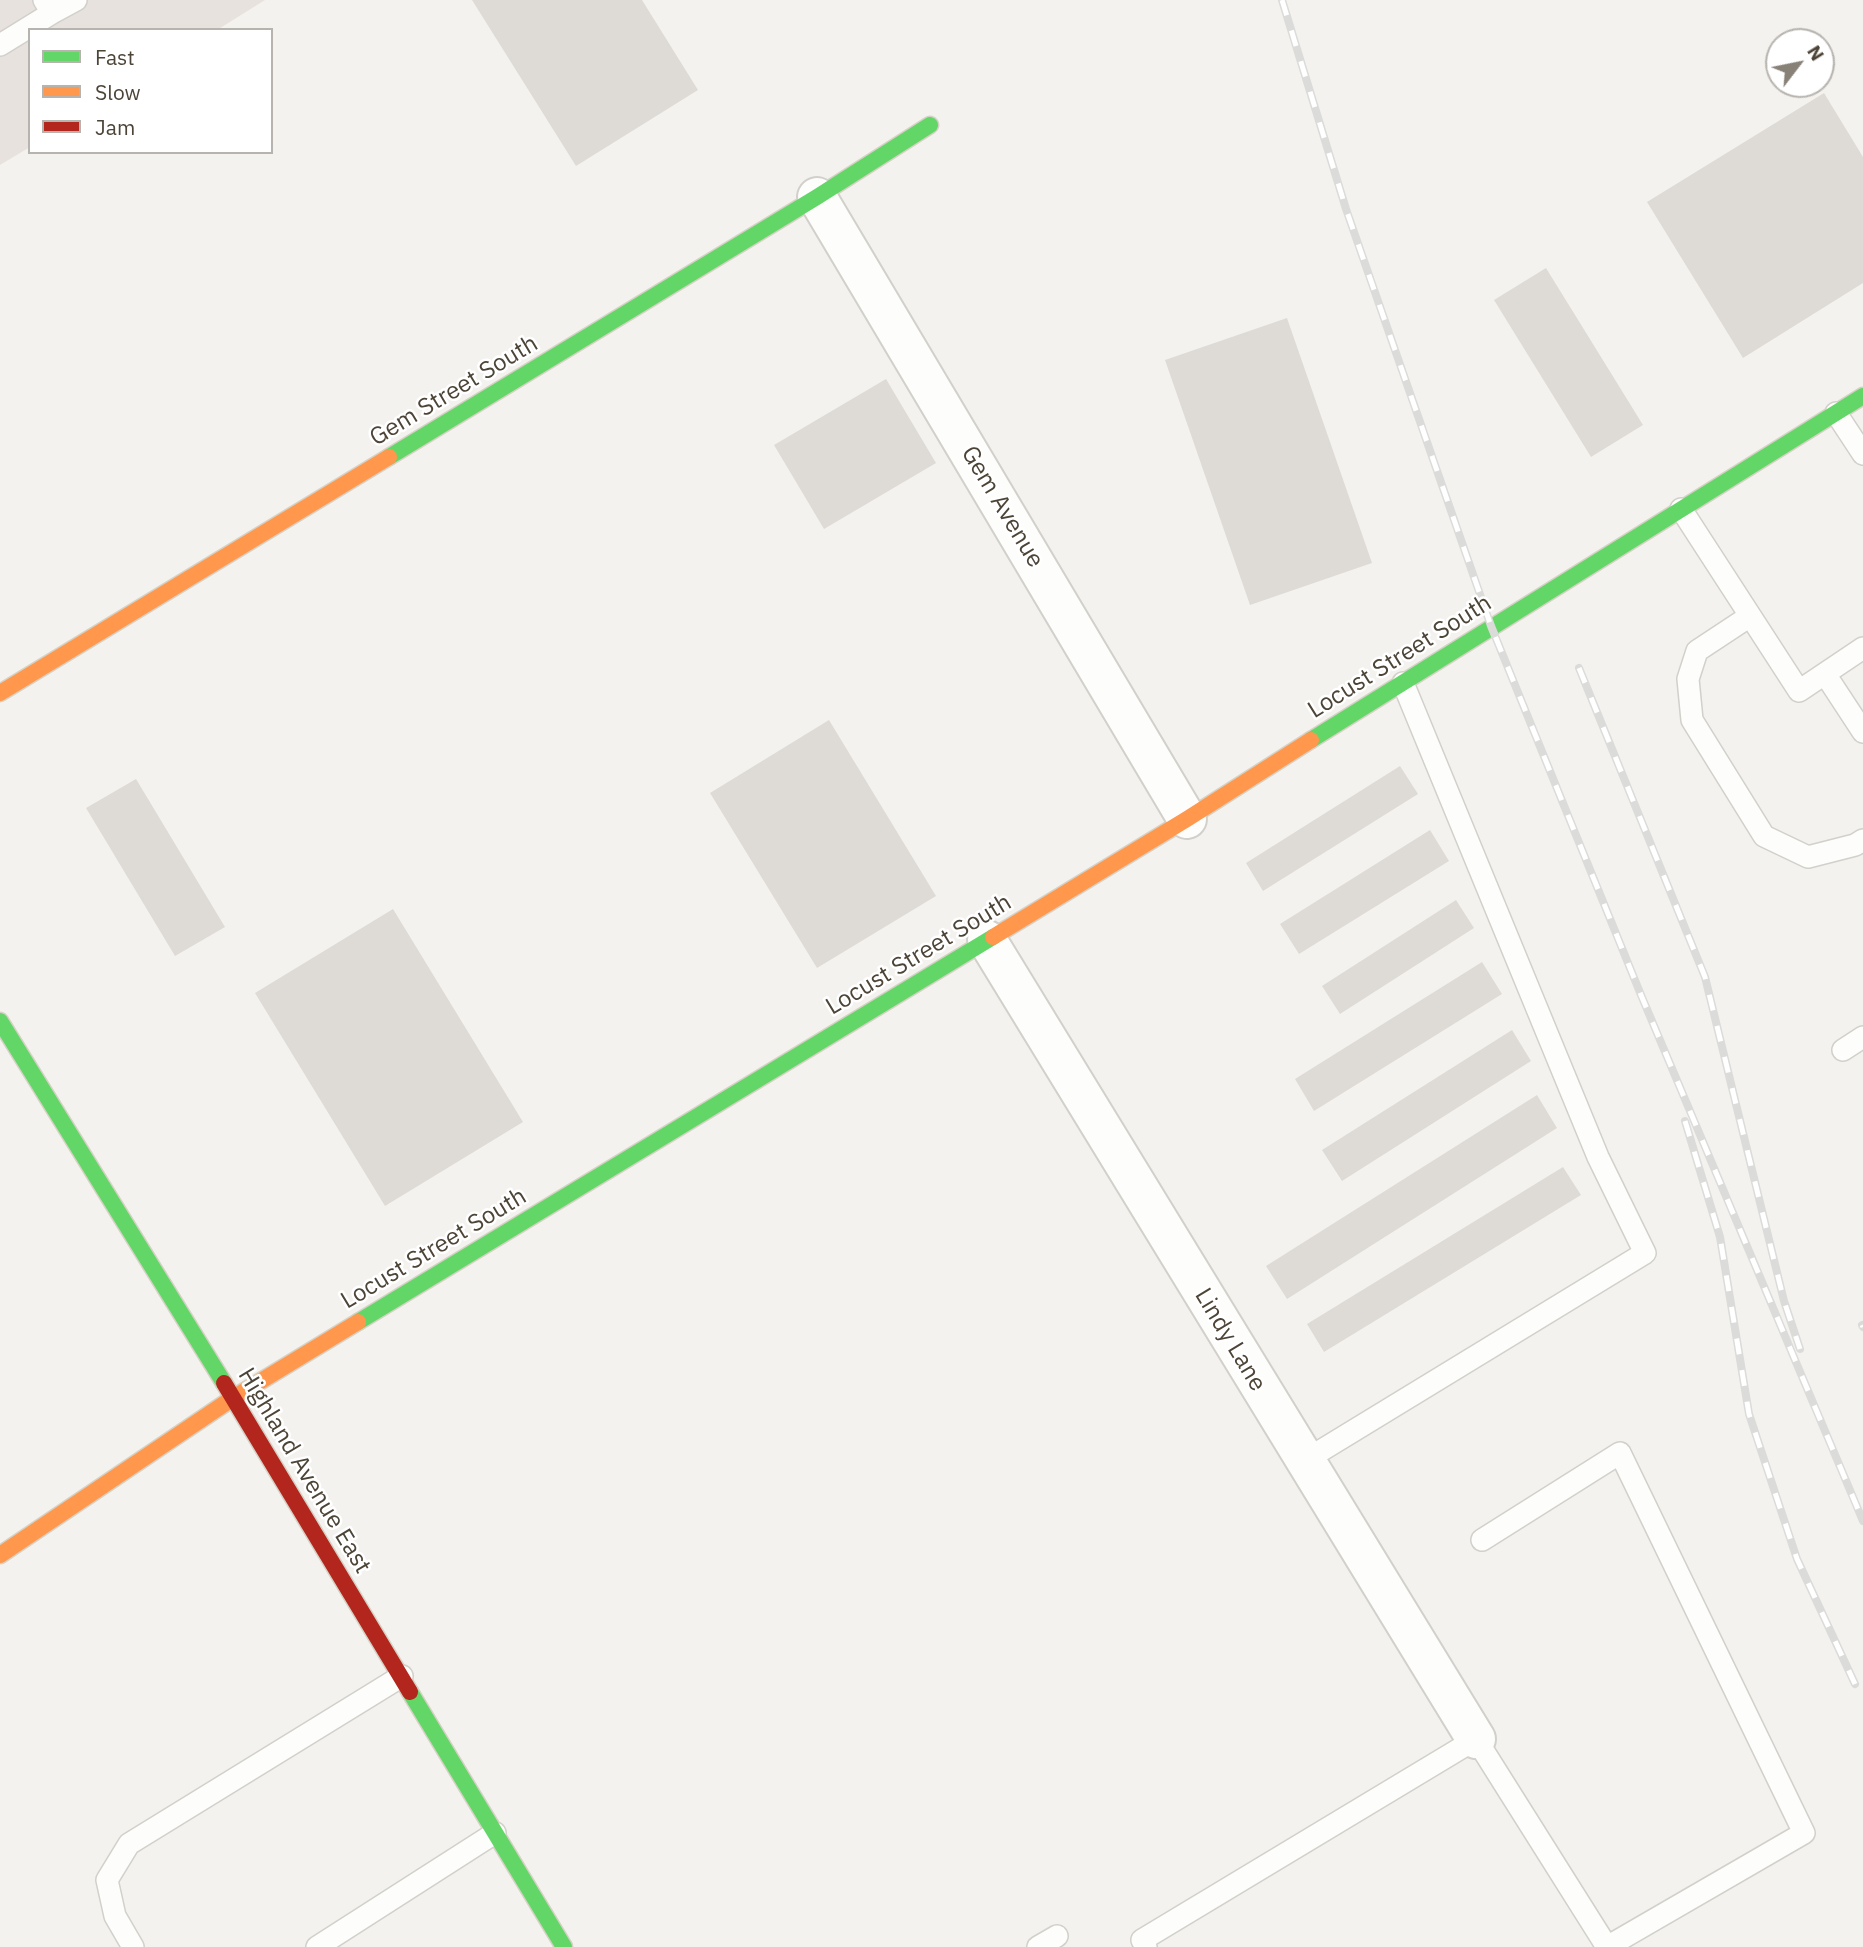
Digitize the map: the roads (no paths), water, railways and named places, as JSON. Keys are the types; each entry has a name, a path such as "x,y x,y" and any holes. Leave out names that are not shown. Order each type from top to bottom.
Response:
{"street":[{"name":"Gem Street South","path":"0,693 817,197 930,125"},
{"name":"Gem Avenue","path":"817,197 1186,818"},
{"name":"Locust Street South","path":"0,1555 233,1398 1186,818 1863,396"},
{"name":"Lindy Lane","path":"987,940 1476,1739"},
{"name":"Highland Avenue East","path":"0,1021 233,1398 564,1947"}],"lane":[{"path":"0,45 48,6 76,0"},
{"path":"1836,413 1863,454"},
{"path":"1681,509 1799,691 1863,648"},
{"path":"1750,616 1697,652 1688,679 1692,720 1764,836 1808,857 1855,845 1863,840"},
{"path":"1825,674 1863,732"},
{"path":"1304,1461 1645,1253 1598,1157 1403,683"},
{"path":"1843,1050 1863,1037"},
{"path":"1146,1947 1142,1940 1476,1739 1607,1947 1804,1833 1620,1453 1482,1540"},
{"path":"134,1947 115,1916 107,1880 129,1844 402,1676"},
{"path":"317,1947 495,1833"},
{"path":"1038,1947 1057,1936"}],"railway":[{"path":"1282,0 1346,209 1491,626 1641,995 1863,1521"},
{"path":"1579,668 1705,977 1784,1301 1800,1349"},
{"path":"1685,1121 1720,1237 1749,1414 1797,1559 1855,1684"}]}
